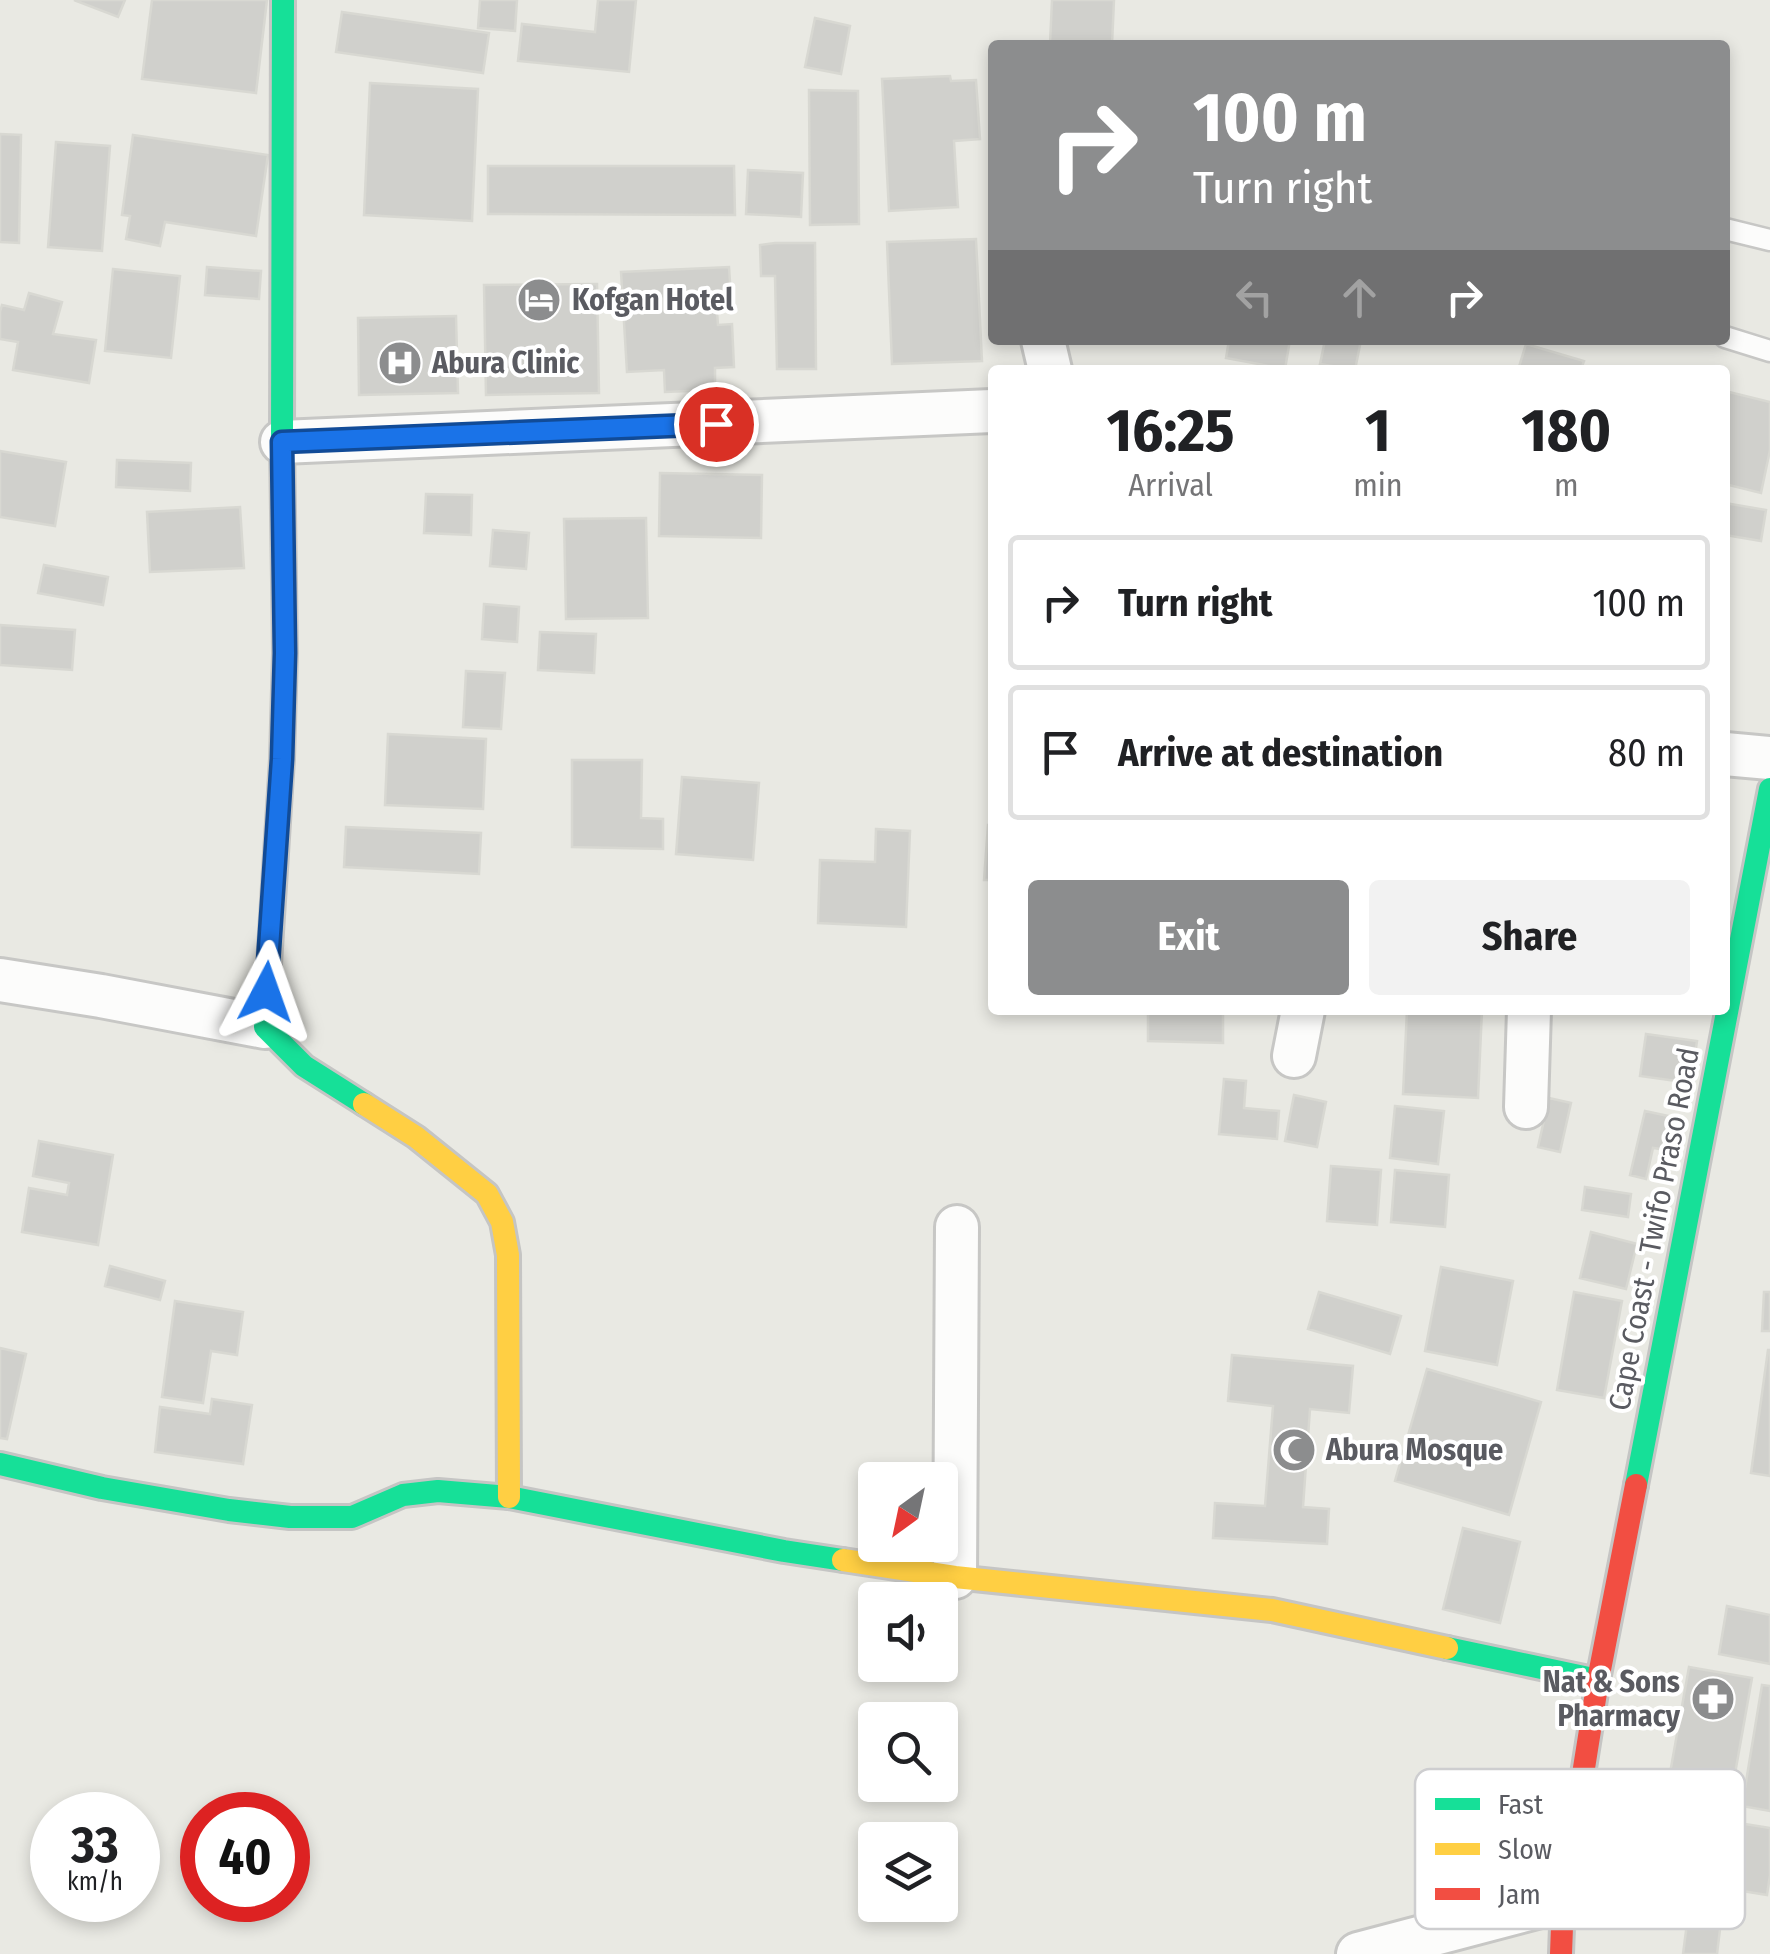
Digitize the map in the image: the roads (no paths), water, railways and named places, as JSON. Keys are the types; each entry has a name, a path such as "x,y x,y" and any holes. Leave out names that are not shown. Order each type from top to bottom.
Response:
{"street":[{"path":"265,1027 284,688 283,0"},
{"path":"282,442 988,412"},
{"path":"1730,754 1770,758"},
{"name":"Cape Coast - Twifo Praso Road","path":"1730,997 1770,790"},
{"path":"0,980 265,1027 304,1066 416,1137 487,1194 502,1222 508,1255 509,1497"},
{"path":"1294,1056 1302,1015"},
{"path":"1526,1107 1529,1015"},
{"name":"Cape Coast - Twifo Praso Road","path":"1584,1769 1727,1015"},
{"path":"955,1577 957,1227"},
{"path":"0,1464 102,1488 290,1517 352,1517 403,1496 438,1492 509,1497 784,1551 955,1577 1272,1610 1598,1680"},
{"path":"1358,1954 1453,1929"},
{"name":"Cape Coast - Twifo Praso Road","path":"1562,1929 1562,1954"}],"lane":[{"path":"1730,231 1770,240"},
{"path":"1730,340 1770,352"}],"place":[{"name":"Kofgan Hotel","path":"539,300"},
{"name":"Abura Clinic","path":"400,363"},
{"name":"Abura Mosque","path":"1294,1450"},
{"name":"Nat & Sons Pharmacy","path":"1713,1699"}]}
